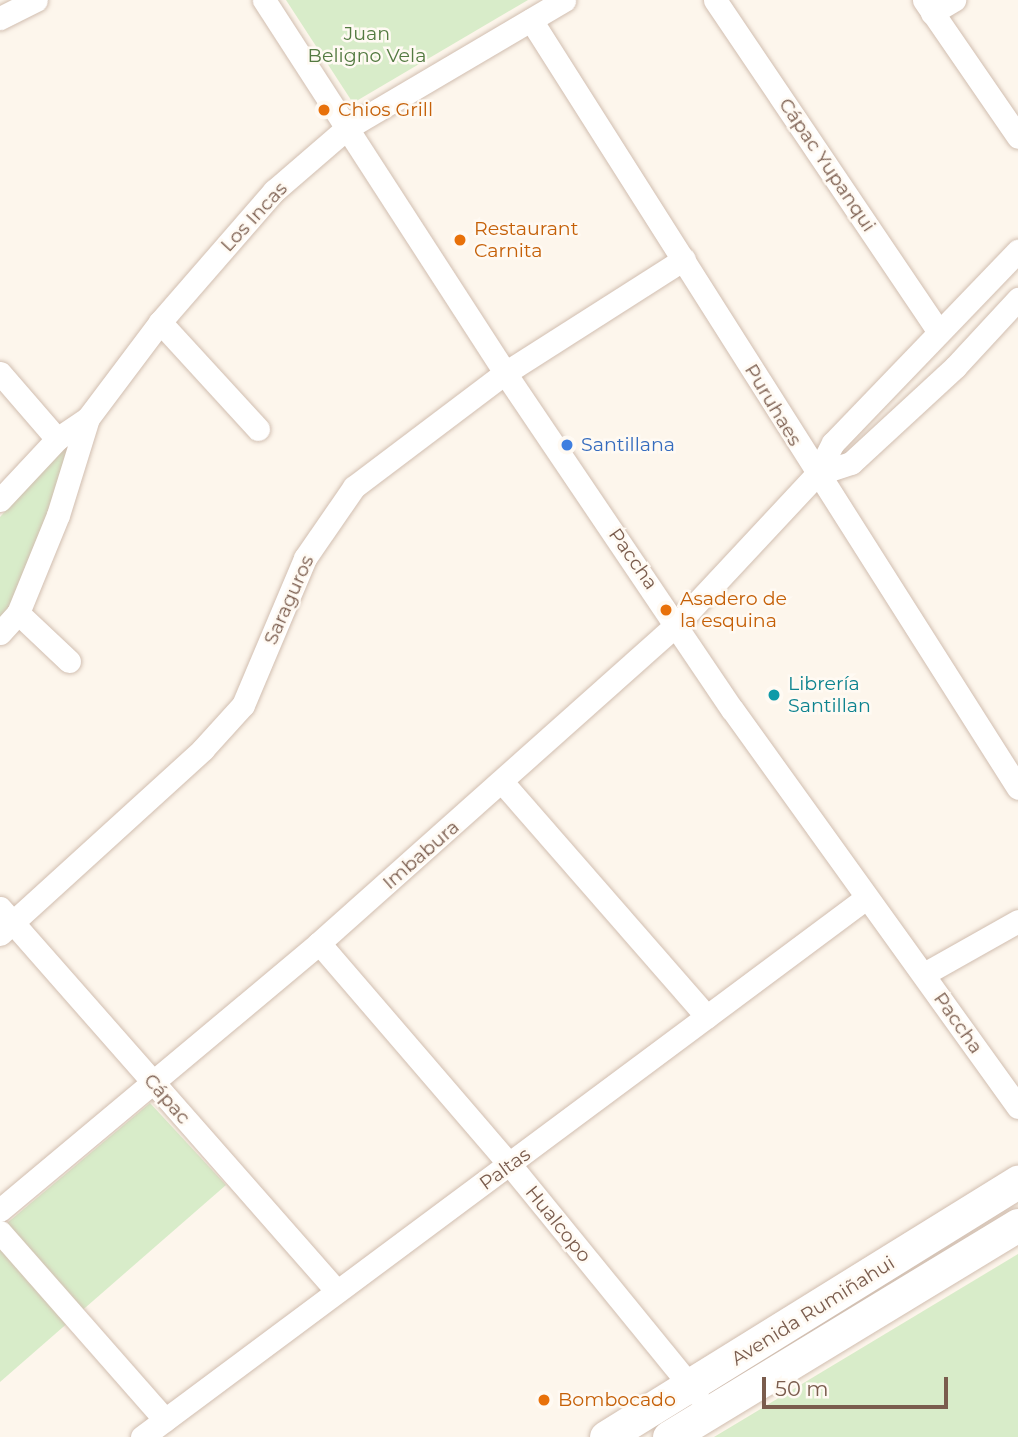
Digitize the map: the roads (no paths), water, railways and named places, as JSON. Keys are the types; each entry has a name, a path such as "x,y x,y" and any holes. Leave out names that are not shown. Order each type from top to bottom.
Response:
{"main road":[{"name":"Avenida Rumiñahui","path":"669,1437 702,1399 1018,1182"},
{"name":"Avenida Rumiñahui","path":"606,1437 702,1399 1018,1225"}],"street":[{"path":"0,18 36,0"},
{"name":"Paccha","path":"264,0 505,373 678,622 732,709 1018,1107"},
{"name":"Los Incas","path":"0,500 57,439 88,418 160,322 274,191 346,128 564,0"},
{"name":"Cápac Yupanqui","path":"715,0 938,331"},
{"path":"954,0 928,6 1018,137"},
{"name":"Puruhaes","path":"531,20 817,474 840,501 1018,788"},
{"name":"Imbabura","path":"0,1210 319,943 503,783 678,622 817,474 833,443 938,331 1018,251"},
{"name":"Saraguros","path":"4,922 203,749 243,705 305,558 354,487 505,373 684,259"},
{"name":"Imbabura","path":"817,474 851,463 955,367 1018,299"},
{"path":"160,322 258,429"},
{"path":"0,373 57,439"},
{"path":"0,633 18,613 58,515 88,418"},
{"path":"18,613 69,661"},
{"path":"503,783 706,1017"},
{"name":"Paltas","path":"142,1437 335,1289 511,1166 866,898"},
{"path":"924,974 1018,921"},
{"name":"Cápac","path":"4,922 335,1289"},
{"name":"Hualcopo","path":"319,943 511,1166 702,1399"},
{"path":"0,1232 165,1420"}],"place":[{"name":"Chios Grill","path":"324,110"},
{"name":"Restaurant Carnita","path":"460,240"},
{"name":"Santillana","path":"567,445"},
{"name":"Asadero de la esquina","path":"666,610"},
{"name":"Librería Santillan","path":"774,695"},
{"name":"Bombocado","path":"544,1400"}],"park label":[{"name":"Juan Beligno Vela","path":"367,45"}]}
